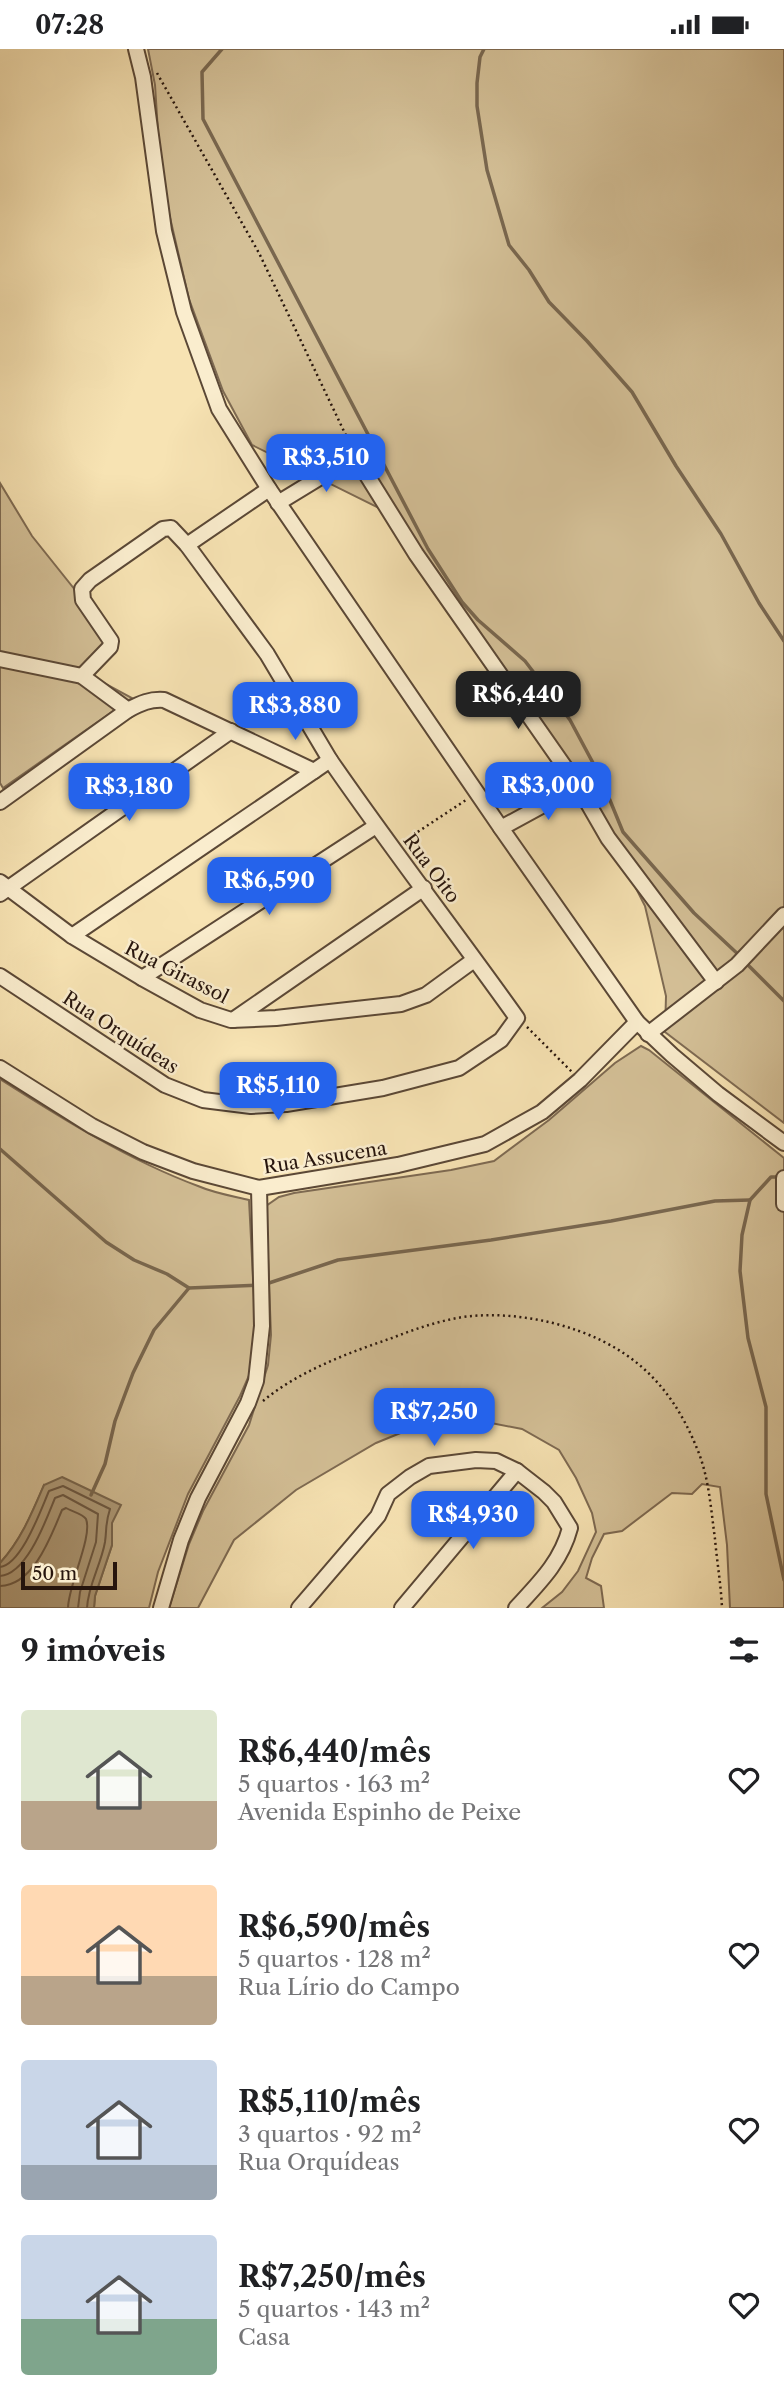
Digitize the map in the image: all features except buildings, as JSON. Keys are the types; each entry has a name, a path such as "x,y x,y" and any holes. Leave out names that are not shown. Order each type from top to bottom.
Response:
{"street":[{"path":"136,49 164,231 184,312 219,409 278,503 637,1022 718,1094 784,1143"},
{"path":"278,503 355,456 416,554 578,786 608,838 716,982"},
{"path":"82,677 110,646 111,641 83,600 82,589 90,580 163,529 171,528 176,531 187,545 269,489"},
{"name":"Rua Oito","path":"187,545 267,654 330,760 376,826 517,1018"},
{"path":"0,671 7,661 82,677 128,710"},
{"path":"0,802 128,710 155,699 164,700 314,771"},
{"path":"3,888 231,731"},
{"path":"72,936 330,760"},
{"path":"501,828 578,786"},
{"path":"142,978 376,826"},
{"name":"Rua Girassol","path":"3,888 72,936 142,978 200,1010 231,1020 276,1018 401,1004 426,995 474,960"},
{"path":"231,1020 424,888"},
{"path":"648,1034 737,965 784,915"},
{"name":"Rua Orquídeas","path":"0,976 165,1085 203,1100 251,1106 286,1104 383,1088 459,1068 501,1040 517,1018"},
{"name":"Rua Assucena","path":"0,1068 92,1126 143,1152 193,1171 259,1188 398,1165 485,1144 542,1112 580,1080 637,1022"},
{"path":"784,1178 784,1204"},
{"path":"161,1608 181,1540 198,1498 248,1403 256,1381 262,1326 259,1188"},
{"path":"300,1608 378,1516 388,1494 410,1476 429,1466 476,1460 496,1461 517,1472 544,1492 564,1516 570,1528 566,1545 555,1565 516,1608"},
{"path":"402,1608 517,1472"}],"path":[{"path":"156,73 259,253 355,456"},
{"path":"393,848 477,792"},
{"path":"517,1018 580,1080"},
{"path":"260,1403 292,1382 368,1346 423,1326 463,1317 494,1315 536,1319 578,1329 601,1338 627,1354 662,1387 690,1432 708,1486 722,1608"}],"shaded area":[{"path":"148,49 784,49 784,1123 665,1032 666,996 645,906 616,849 385,511 252,445 223,391 189,299 161,179 155,85"},
{"path":"0,483 32,536 115,640 89,675 132,698 3,788 0,783"},
{"path":"641,1046 784,1158 784,1608 730,1608 727,1545 720,1487 702,1484 692,1494 672,1493 622,1531 604,1534 586,1578 601,1586 604,1608 542,1608 562,1592 578,1571 596,1532 592,1513 559,1450 522,1429 476,1420 420,1425 376,1443 296,1490 234,1540 198,1608 169,1608 189,1544 203,1511 249,1425 268,1365 271,1335 266,1206 279,1197 294,1193 494,1161 549,1120 615,1063"},
{"path":"0,1079 72,1124 146,1164 204,1188 249,1200 256,1335 251,1371 188,1494 158,1572 149,1608 94,1608 95,1596 112,1545 112,1523 44,1485 20,1536 0,1563"}],"water":[{"path":"62,1477 121,1505 112,1523 112,1545 95,1596 94,1608 0,1608 0,1563 20,1536 44,1485"}],"waterway":[{"path":"222,49 202,72 203,119 428,549 462,602 478,620 525,661 570,720 600,776 623,832 694,913 741,957"},
{"path":"484,49 480,57 477,106 487,170 509,245 549,302 632,392 784,641"},
{"path":"746,963 784,1001"},
{"path":"0,1149 106,1242 134,1260 167,1274 189,1288 259,1285"},
{"path":"779,1177 771,1177 750,1200 742,1235 740,1271 748,1338 766,1407 766,1494 784,1580"},
{"path":"266,1284 338,1260 491,1240 715,1201 750,1200"},
{"path":"91,1495 105,1464 115,1421 133,1373 154,1330 189,1288"}]}
